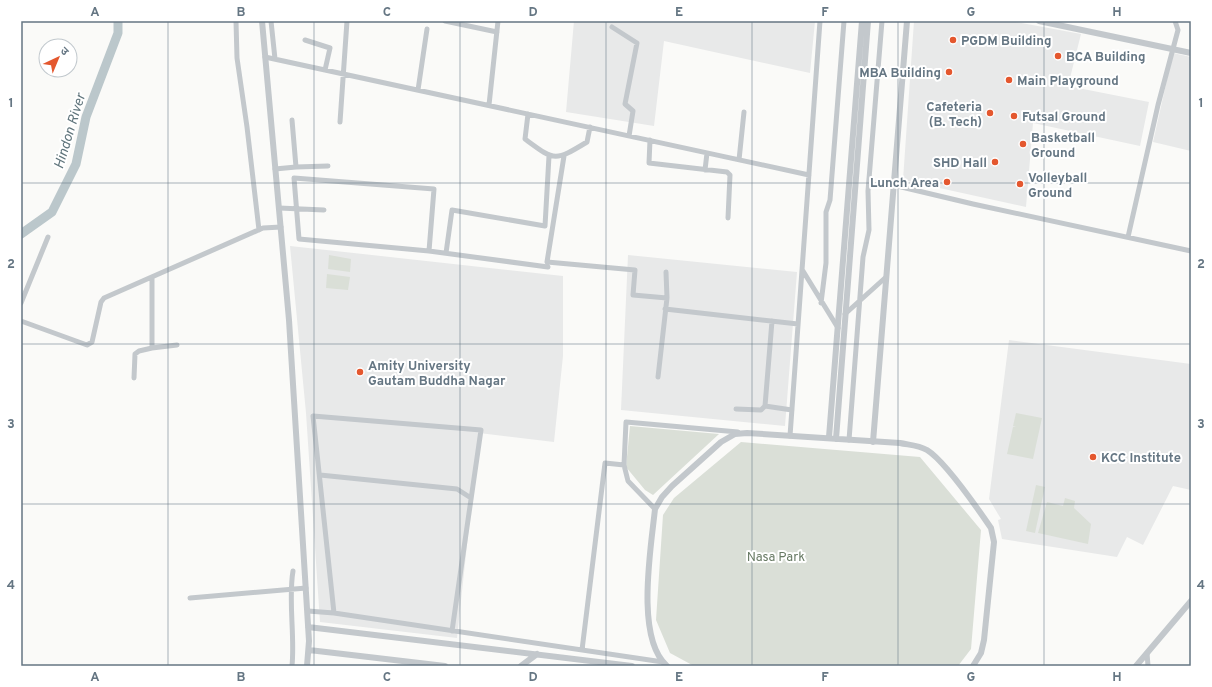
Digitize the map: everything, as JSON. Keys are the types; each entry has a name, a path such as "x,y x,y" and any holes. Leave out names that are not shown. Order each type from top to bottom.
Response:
{"street":[{"path":"236,21 237,58 259,230"},
{"path":"262,21 290,324 308,611 307,666 310,666"},
{"path":"271,21 276,59"},
{"path":"340,122 347,21"},
{"path":"445,21 496,32"},
{"path":"489,105 498,21"},
{"path":"790,436 820,21"},
{"path":"821,303 826,263 826,212 830,200 844,21"},
{"path":"829,437 862,21"},
{"path":"836,439 868,21"},
{"path":"849,440 863,257 870,230 868,191 882,21"},
{"path":"873,442 907,21"},
{"path":"1039,21 1191,53"},
{"path":"1128,237 1172,49 1178,30 1176,21"},
{"path":"612,27 637,43 625,104 633,111 628,136"},
{"path":"418,90 427,29"},
{"path":"305,40 330,48 324,70"},
{"path":"265,57 809,175"},
{"path":"739,160 744,112"},
{"path":"528,114 525,139 549,156 564,156 587,142 590,128"},
{"path":"292,120 296,167"},
{"path":"650,140 649,163 727,172 730,175 728,218"},
{"path":"705,170 707,153"},
{"path":"446,254 452,210 545,226 549,156"},
{"path":"564,156 546,262 635,270 632,295 667,298"},
{"path":"275,169 328,166"},
{"path":"429,251 434,189 294,178 300,239 429,251 548,267"},
{"path":"893,185 973,204 1191,251"},
{"path":"279,208 324,210"},
{"path":"21,321 87,345 92,342 101,302 104,298 128,286 152,278 259,230 281,227"},
{"path":"21,303 48,237"},
{"path":"802,270 821,303 838,328"},
{"path":"658,377 667,298 666,272"},
{"path":"152,278 152,348"},
{"path":"845,314 886,278"},
{"path":"665,309 798,324"},
{"path":"736,409 761,410 766,406 772,321"},
{"path":"134,378 135,354 139,351 152,348 177,345"},
{"path":"766,406 792,410"},
{"path":"334,613 313,416 481,430 452,631"},
{"path":"655,509 628,481 624,465 626,422 747,433 829,437 836,439 918,446 928,450 939,460 991,528 994,542 984,640 981,653 973,666"},
{"path":"665,664 652,640 648,606 655,509 662,497 672,486 722,442 735,434 747,433"},
{"path":"582,650 605,463 624,465"},
{"path":"320,475 457,489 471,498"},
{"path":"292,666 293,615 291,588 293,571"},
{"path":"190,598 291,588 306,588"},
{"path":"1136,666 1191,601"},
{"path":"308,611 334,613 665,664"},
{"path":"308,627 632,666"},
{"path":"308,650 445,666"},
{"path":"1147,653 1148,666"},
{"path":"521,666 536,654"}],"shaded area":[{"path":"574,21 815,21 810,73 664,41 654,126 566,112"},
{"path":"914,21 1010,21 1081,34 1068,86 1149,102 1140,146 1033,123 1026,207 903,180"},
{"path":"1173,53 1191,57 1191,151 1153,142"},
{"path":"290,246 563,276 563,356 554,442 479,433 457,638 320,622 306,413"},
{"path":"628,255 797,272 785,426 621,410"},
{"name":"KCC Institute","path":"1009,340 1191,364 1191,490 1173,486 1143,545 1127,537 1117,557 1002,539 998,520 1001,519 989,499"}],"green space":[{"path":"329,255 351,259 350,272 328,269"},
{"path":"327,274 350,277 348,290 326,288"},
{"path":"1016,413 1042,418 1033,459 1007,454 1013,427 1016,427 1013,426"},
{"path":"630,426 719,434 653,495 645,490 626,467"},
{"name":"Nasa Park","path":"741,442 920,457 981,530 971,649 958,666 694,666 670,653 656,620 663,515 674,498"},
{"path":"1036,485 1045,487 1035,533 1026,531"},
{"path":"1065,498 1075,501 1074,508 1091,524 1088,544 1038,533 1047,502 1063,506"}],"waterway":[{"name":"Hindon River","path":"21,234 52,212 76,164 86,117 118,33 118,21"}],"place":[{"name":"PGDM Building","path":"953,40"},
{"name":"BCA Building","path":"1058,56"},
{"name":"MBA Building","path":"949,72"},
{"name":"Main Playground","path":"1009,80"},
{"name":"Cafeteria (B. Tech)","path":"990,113"},
{"name":"Futsal Ground","path":"1014,116"},
{"name":"Basketball Ground","path":"1023,144"},
{"name":"SHD Hall","path":"995,162"},
{"name":"Lunch Area","path":"947,182"},
{"name":"Volleyball Ground","path":"1020,184"},
{"name":"Amity University Gautam Buddha Nagar","path":"360,372"},
{"name":"KCC Institute","path":"1093,457"}]}
